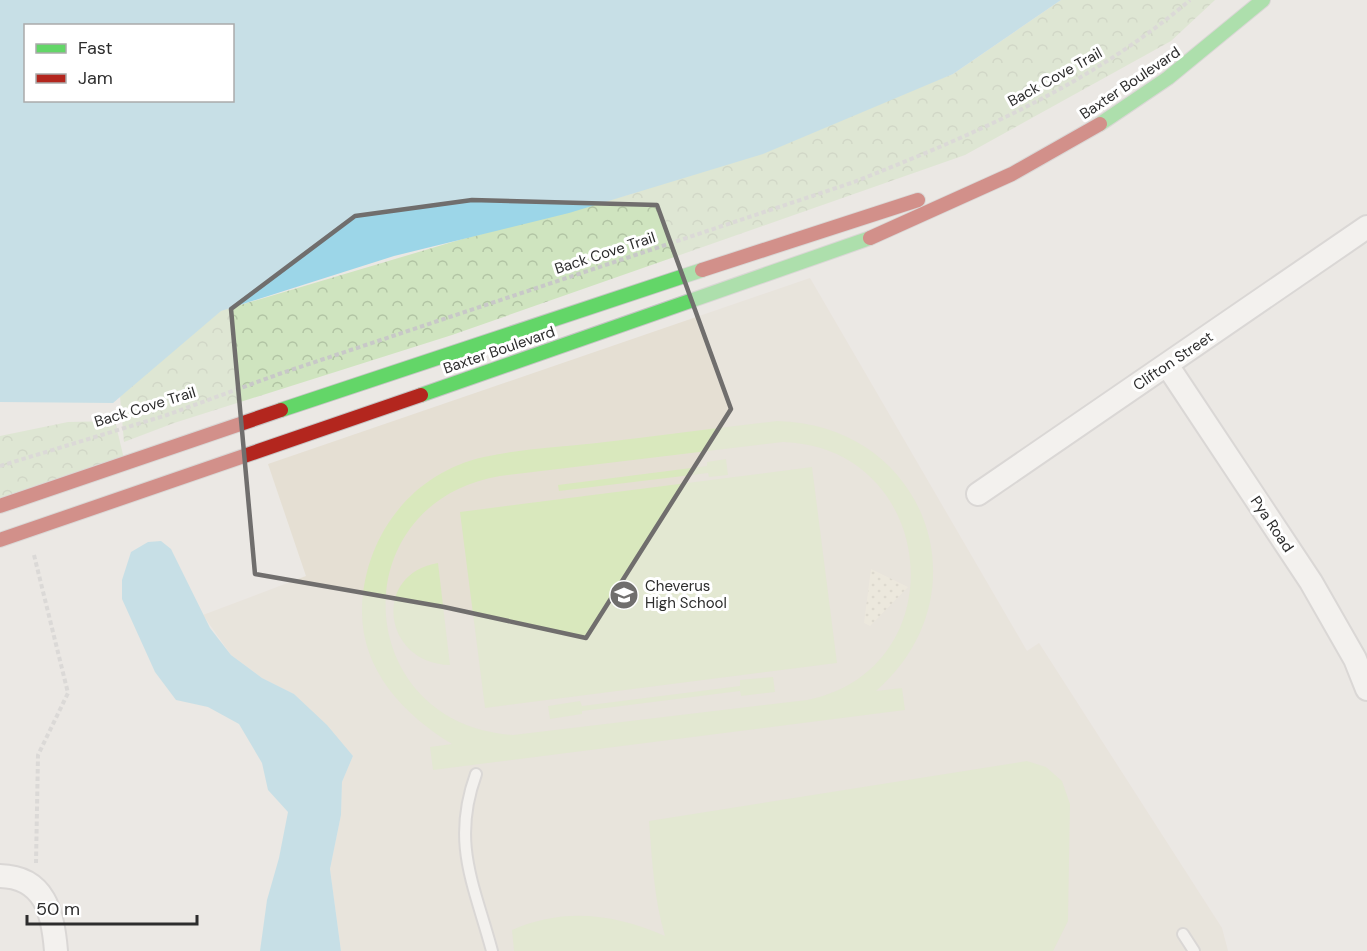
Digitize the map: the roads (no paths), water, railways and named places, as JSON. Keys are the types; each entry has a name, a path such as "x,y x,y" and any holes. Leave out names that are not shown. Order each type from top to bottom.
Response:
{"street":[{"name":"Baxter Boulevard","path":"0,540 844,249 927,217 1038,160 1124,110 1228,32 1263,0"},
{"name":"Baxter Boulevard","path":"0,506 508,332 870,214 1003,176"},
{"name":"Clifton Street","path":"978,495 1367,227"},
{"name":"Pya Road","path":"1167,365 1311,582 1355,659 1367,689"},
{"path":"0,876 15,876 36,888 49,908 56,951"}],"lane":[{"path":"476,774 465,808 464,841 468,871 492,951"},
{"path":"1183,934 1194,951"}],"water":[{"path":"0,0 1061,0 953,74 763,154 569,213 394,256 221,311 113,403 0,402"},
{"path":"161,541 171,549 210,628 231,655 262,678 294,694 327,725 353,756 342,782 341,815 330,869 341,951 260,951 267,900 279,858 288,812 268,790 262,763 239,724 208,707 176,700 155,672 122,599 122,580 131,552 148,542"}],"place":[{"name":"Cheverus High School","path":"624,595"}]}
